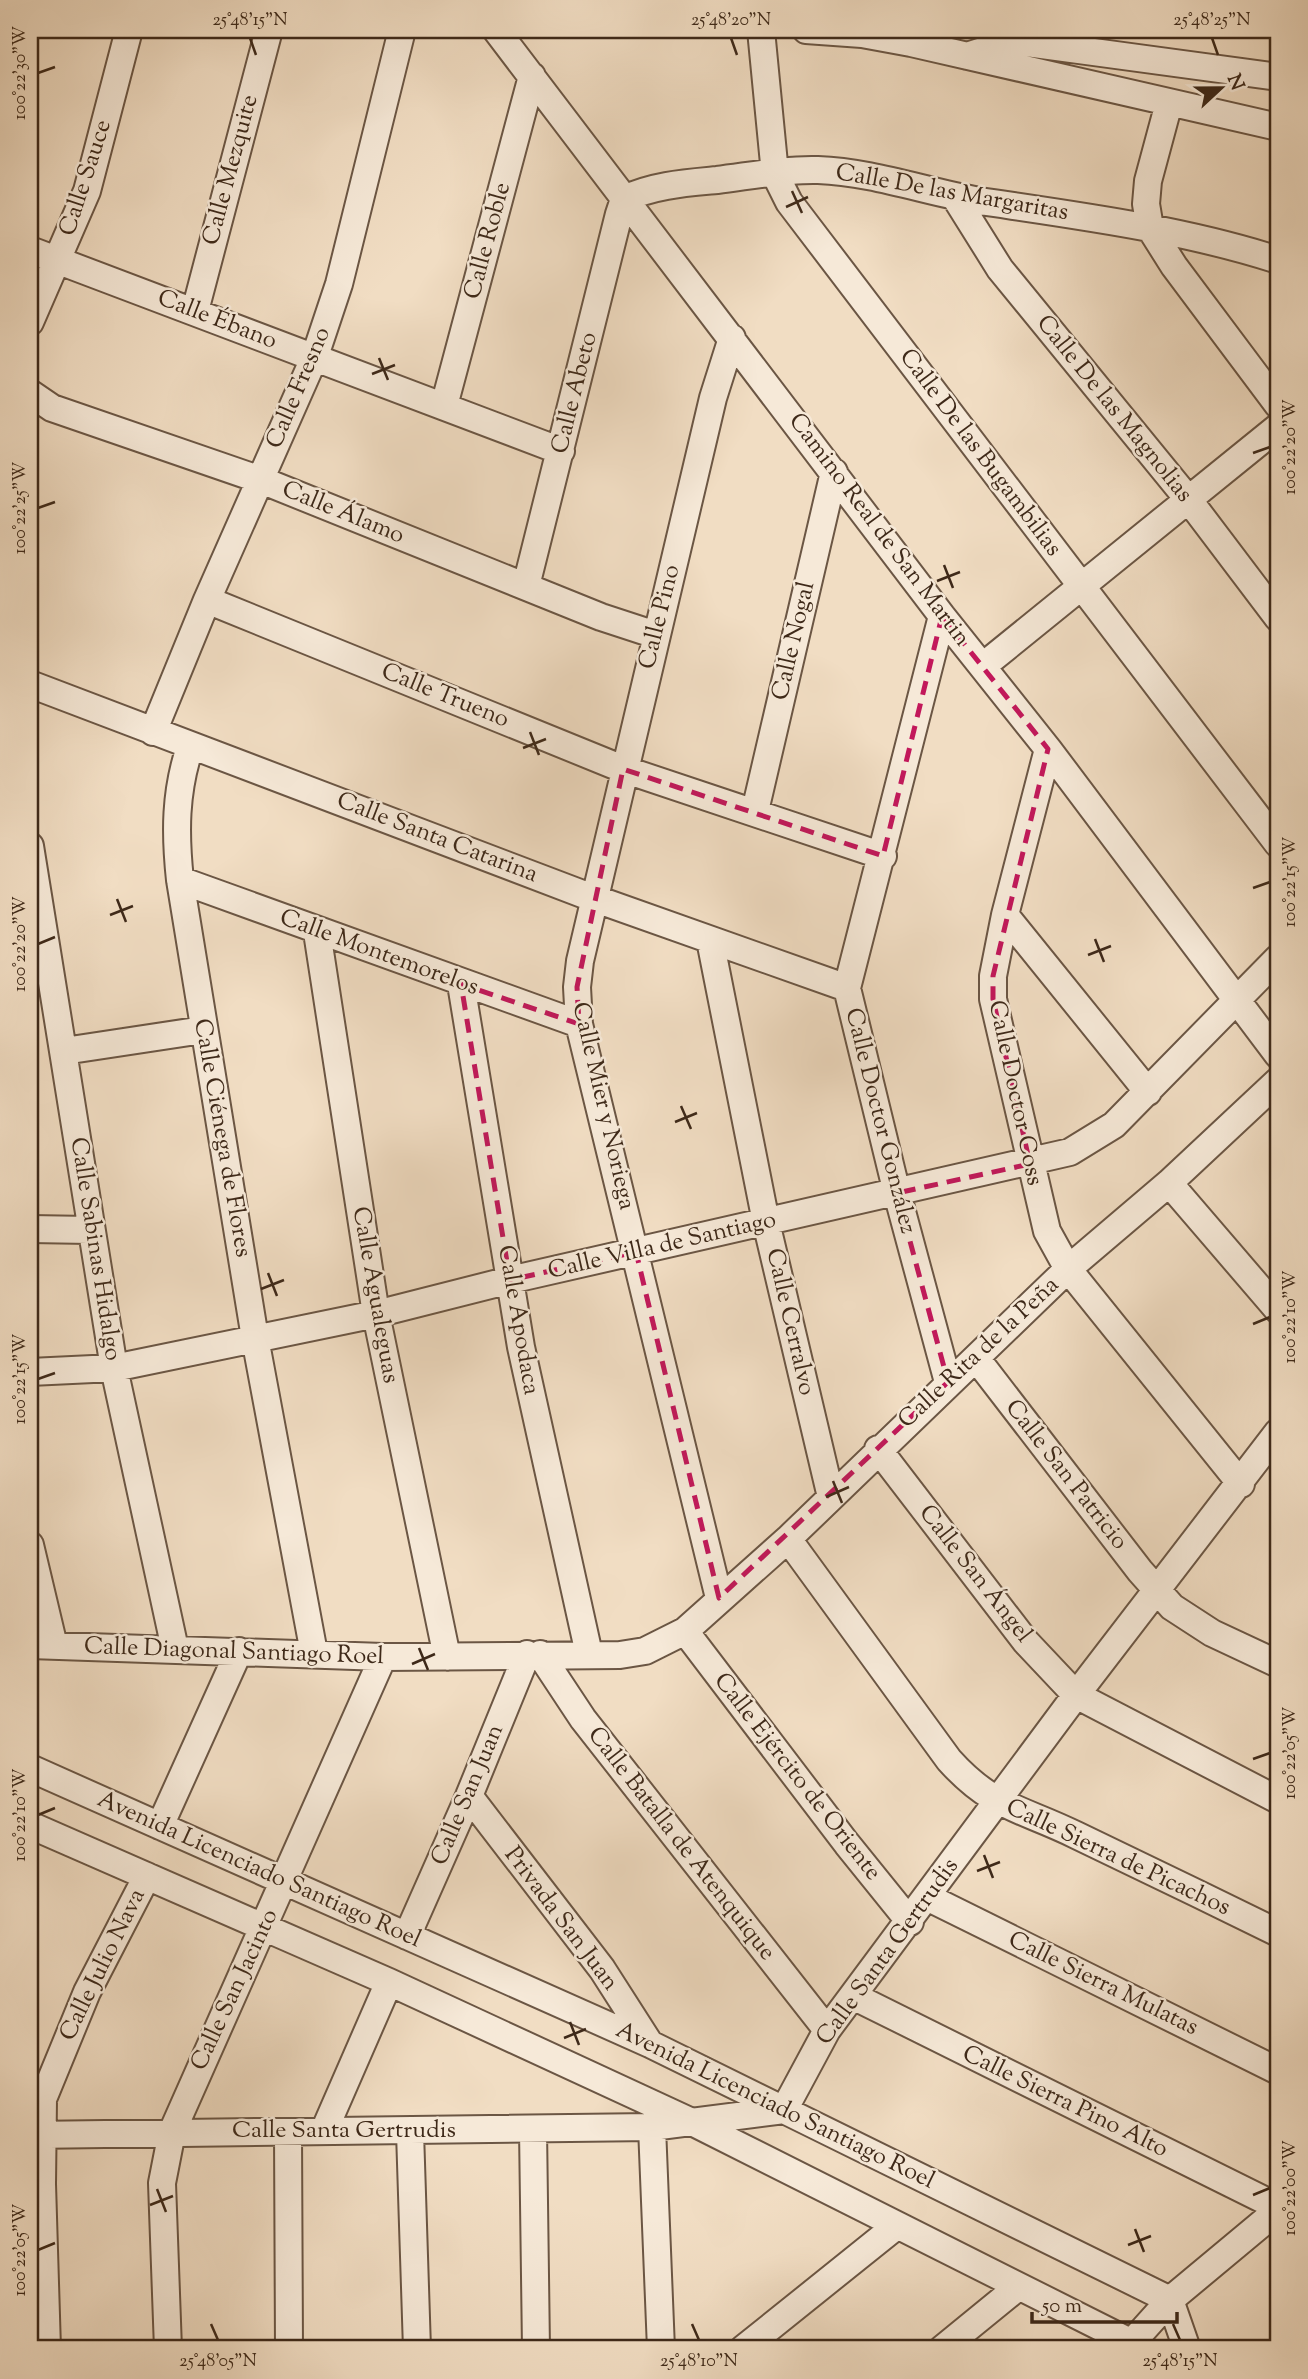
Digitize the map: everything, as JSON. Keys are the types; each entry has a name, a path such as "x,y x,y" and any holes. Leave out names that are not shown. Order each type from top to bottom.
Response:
{"street":[{"name":"Calle Sauce","path":"30,321 87,191 129,30"},
{"name":"Calle Mezquite","path":"195,311 269,30"},
{"name":"Calle Fresno","path":"153,732 207,600 315,356 340,284 401,30"},
{"name":"Camino Real de San Martin","path":"496,30 942,616 1048,749 1278,1055"},
{"name":"Calle De las Bugambilias","path":"761,30 775,174 789,202 1278,844"},
{"path":"806,30 862,34 1278,127"},
{"path":"965,57 1008,43 1027,43 1278,77"},
{"name":"Calle Roble","path":"444,406 532,76"},
{"path":"1168,103 1148,181 1146,204 1150,228 1174,266 1278,405"},
{"name":"Calle De las Margaritas","path":"624,199 657,186 816,170 850,173 955,197 1150,228 1278,260"},
{"name":"Calle De las Magnolias","path":"955,197 1000,268 1188,499 1278,618"},
{"name":"Calle Abeto","path":"526,586 624,199"},
{"name":"Calle Ébano","path":"30,250 561,451"},
{"name":"Calle Pino","path":"593,898 713,398 732,338"},
{"name":"Calle Álamo","path":"30,393 52,408 261,480 601,617 656,635"},
{"path":"983,666 1278,427"},
{"name":"Calle Nogal","path":"755,811 834,472"},
{"name":"Calle Trueno","path":"207,600 623,769 883,856"},
{"name":"Calle Doctor González","path":"942,616 883,856 847,988 897,1193 948,1382"},
{"name":"Calle Santa Catarina","path":"30,684 190,747 502,861 593,898 847,988"},
{"name":"Calle Ciénega de Flores","path":"190,747 182,771 175,832 180,880 256,1338 314,1653"},
{"name":"Calle Doctor Coss","path":"1048,749 1004,915 993,976 993,999 1047,1231 1068,1269 1241,1484"},
{"name":"Calle Sabinas Hidalgo","path":"30,846 114,1368 175,1648"},
{"name":"Calle Montemorelos","path":"180,880 461,984 579,1024"},
{"name":"Calle Mier y Noriega","path":"593,898 578,974 579,1024 719,1598"},
{"path":"1004,915 1148,1092"},
{"name":"Calle Agualeguas","path":"317,932 376,1314 447,1657"},
{"name":"Calle Cerralvo","path":"710,940 766,1222 831,1497"},
{"name":"Calle Villa de Santiago","path":"30,1372 114,1368 376,1314 510,1280 1030,1164 1070,1152 1092,1141 1148,1092 1278,958"},
{"name":"Calle Apodaca","path":"461,984 510,1280 541,1445 589,1654"},
{"path":"64,1051 203,1030"},
{"name":"Calle Rita de la Peña","path":"685,1631 788,1539 878,1449 1068,1269 1169,1183 1278,1081"},
{"path":"1169,1183 1278,1310"},
{"path":"30,1229 90,1230"},
{"name":"Calle San Patricio","path":"975,1357 1158,1592 1190,1620 1278,1664"},
{"name":"Calle Santa Gertrudis","path":"36,2135 652,2127 783,2110 827,2030 910,1922 1076,1695 1241,1484 1278,1432"},
{"name":"Calle San Ángel","path":"878,1449 1026,1642 1076,1695 1278,1800"},
{"name":"Calle Sierra de Picachos","path":"788,1539 949,1759 976,1788 996,1802 1066,1830 1278,1933"},
{"path":"30,1545 42,1646"},
{"name":"Calle Diagonal Santiago Roel","path":"42,1646 175,1648 383,1657 620,1655 645,1651 685,1631"},
{"name":"Calle Ejército de Oriente","path":"685,1631 910,1922"},
{"path":"160,1826 239,1651"},
{"name":"Calle San Juan","path":"407,1936 533,1654"},
{"name":"Calle Batalla de Atenquique","path":"533,1654 827,2030"},
{"name":"Calle San Jacinto","path":"167,2349 162,2183 172,2132 263,1927 286,1882 383,1657"},
{"name":"Avenida Licenciado Santiago Roel","path":"30,1768 650,2044 1170,2300"},
{"name":"Privada San Juan","path":"469,1796 602,1969 650,2044"},
{"name":"Avenida Licenciado Santiago Roel","path":"30,1825 389,1982 692,2122 1134,2348"},
{"name":"Calle Julio Nava","path":"47,2349 36,2192 36,2135 48,2081 87,1992 147,1876"},
{"name":"Calle Sierra Mulatas","path":"927,1897 1278,2071"},
{"path":"324,2131 389,1982"},
{"name":"Calle Sierra Pino Alto","path":"853,1996 1278,2209"},
{"path":"652,2127 661,2349"},
{"path":"533,2129 536,2349"},
{"path":"289,2132 289,2349"},
{"path":"411,2132 417,2349"},
{"path":"1134,2348 1170,2300 1278,2209"},
{"path":"743,2349 895,2227"},
{"path":"942,2349 1018,2287"},
{"path":"1170,2300 1187,2349"}],"highlighted area":[{"path":"942,616 1048,749 993,976 993,999 1030,1164 897,1193 948,1382 719,1598 636,1252 510,1280 461,984 579,1024 577,987 623,769 883,856"}]}
